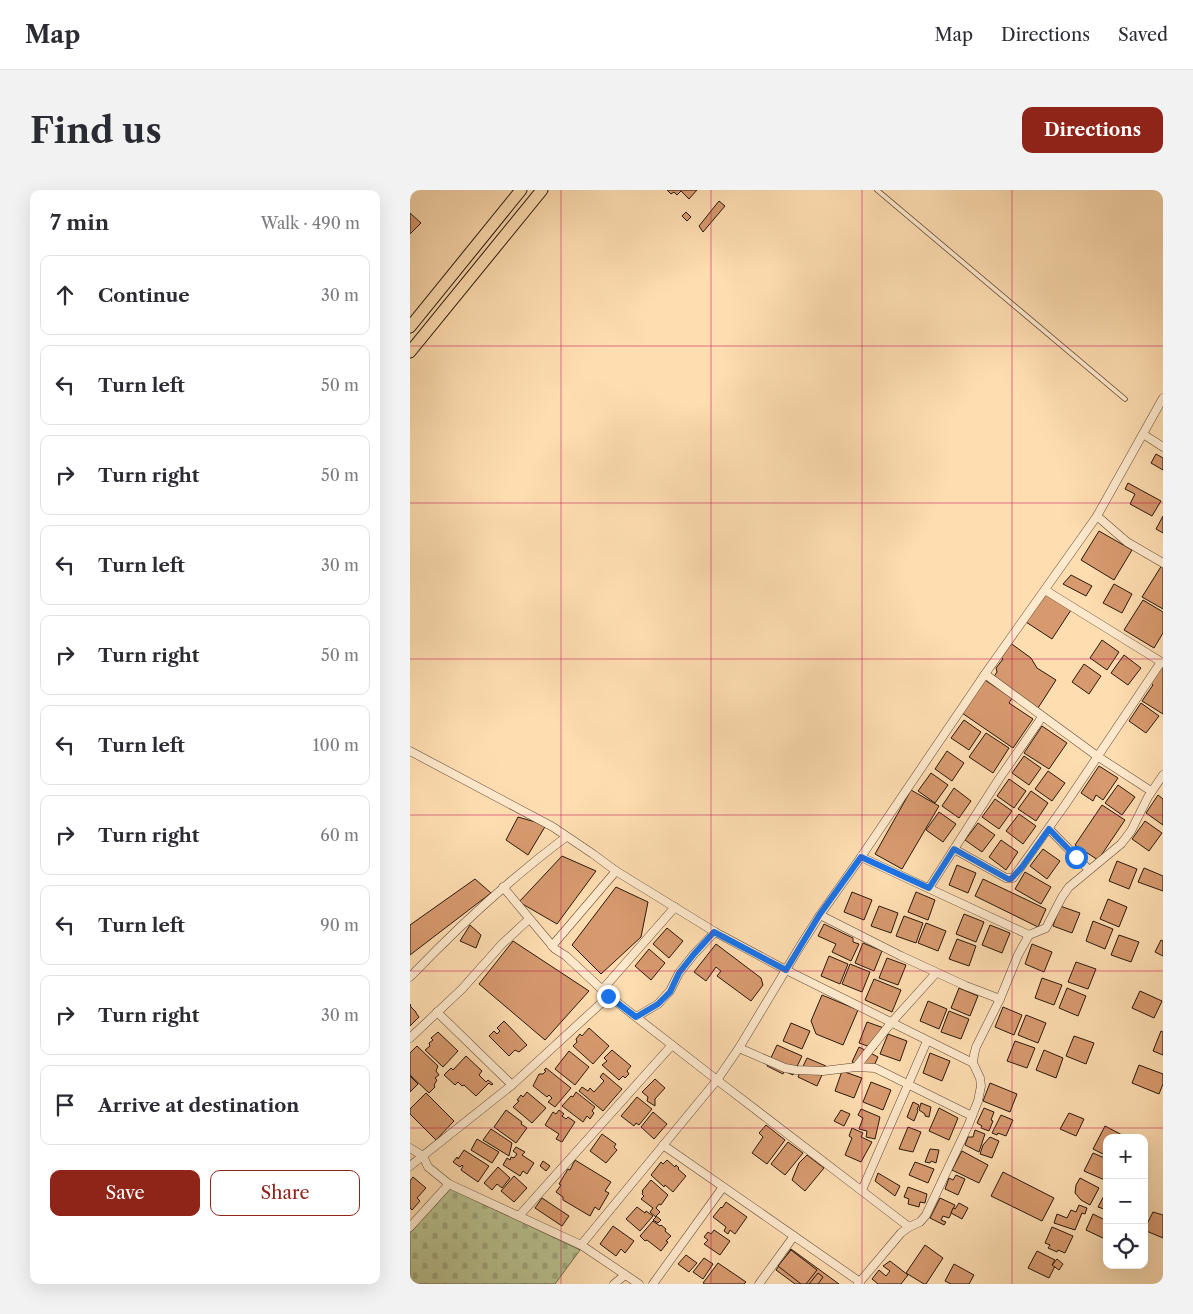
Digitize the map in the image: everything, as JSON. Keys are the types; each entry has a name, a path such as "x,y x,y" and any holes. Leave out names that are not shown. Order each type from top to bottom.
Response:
{"main road":[{"path":"410,327 521,190"},
{"path":"410,352 542,190"}],"street":[{"path":"581,1245 717,1080 739,1048 820,914 985,674 1097,516 1163,398"},
{"path":"1144,434 1163,447"},
{"path":"1097,516 1127,542 1163,563"},
{"path":"954,849 1011,879 1049,829 1162,662 1045,590"},
{"path":"985,674 1097,756 1151,791"},
{"path":"929,888 999,779 1042,717"},
{"path":"410,750 553,827 616,871 714,932 973,1063"},
{"path":"663,1145 859,1283 901,1234 909,1227 920,1222 926,1215 978,1101 981,1086 980,1078 973,1063 976,1047 1029,935 1046,928 1065,891 1115,850 1132,831 1151,791 1163,774"},
{"path":"1049,829 1089,870"},
{"path":"410,977 503,887 566,837"},
{"path":"861,857 1029,935"},
{"path":"552,946 616,871"},
{"path":"503,887 552,946 566,956 608,996 909,1227"},
{"path":"602,990 675,907"},
{"path":"820,914 936,973 1000,998"},
{"path":"410,1038 529,919"},
{"path":"636,1017 658,1004 670,992 679,973 714,932"},
{"path":"856,1067 891,1023 936,973"},
{"path":"410,1166 512,1084 608,996"},
{"path":"437,1012 512,1084"},
{"path":"862,1190 927,1041"},
{"path":"519,1216 672,1045"},
{"path":"739,1048 785,1068 796,1070 823,1071 856,1067 875,1068 972,1116"},
{"path":"410,1148 423,1156 428,1167 449,1184 581,1245 639,1284"},
{"path":"410,1227 449,1184"},
{"path":"654,1284 723,1187"},
{"path":"759,1284 794,1236"},
{"path":"614,1284 625,1275"}],"lane":[{"path":"877,190 1125,399"}],"green space":[{"path":"451,1188 580,1250 555,1284 410,1284 410,1233"}],"building":[{"path":"667,190 697,190 689,199 681,191 677,195 674,192 671,194"},
{"path":"719,201 725,206 703,232 699,226"},
{"path":"686,212 691,217 687,221 682,216"},
{"path":"410,213 421,223 410,234"},
{"path":"1156,454 1163,458 1163,470 1151,463"},
{"path":"1128,483 1161,501 1152,516 1130,504 1135,494 1125,489"},
{"path":"1163,516 1163,533 1156,529"},
{"path":"1099,531 1132,550 1114,580 1081,560"},
{"path":"1163,566 1163,609 1142,597"},
{"path":"1071,575 1092,586 1086,596 1063,584"},
{"path":"1114,584 1132,594 1122,613 1103,603"},
{"path":"1045,593 1071,610 1052,639 1026,622"},
{"path":"1143,600 1163,612 1163,633 1154,648 1124,630"},
{"path":"1102,640 1119,652 1107,670 1090,658"},
{"path":"1009,642 1031,658 1037,668 1056,680 1038,708 993,678 997,672 996,668 1003,659 999,655"},
{"path":"1124,655 1141,668 1128,685 1111,673"},
{"path":"1084,664 1101,676 1089,694 1072,682"},
{"path":"1161,665 1163,667 1163,714 1142,701 1153,685 1150,682"},
{"path":"985,680 1012,698 1009,703 1033,719 1013,748 962,713"},
{"path":"1141,703 1159,716 1146,733 1129,721"},
{"path":"964,720 981,732 969,750 951,738"},
{"path":"1042,726 1067,743 1049,769 1024,753"},
{"path":"986,733 1009,748 993,773 969,757"},
{"path":"947,751 964,763 952,781 935,769"},
{"path":"1024,756 1041,768 1029,785 1012,773"},
{"path":"1099,766 1118,778 1103,800 1096,795 1093,801 1081,793"},
{"path":"1048,771 1065,783 1052,801 1035,789"},
{"path":"931,773 948,785 935,803 918,791"},
{"path":"1009,779 1026,791 1014,808 997,796"},
{"path":"1118,785 1135,797 1122,815 1105,803"},
{"path":"954,788 971,801 959,818 942,806"},
{"path":"911,790 939,806 902,869 875,854"},
{"path":"1031,791 1048,803 1036,821 1018,809"},
{"path":"1158,795 1163,799 1163,825 1146,813"},
{"path":"995,799 1012,811 999,829 982,817"},
{"path":"1102,805 1125,820 1098,860 1075,845"},
{"path":"939,812 956,824 943,842 926,830"},
{"path":"1019,814 1036,826 1023,844 1006,831"},
{"path":"518,817 546,825 528,855 506,840"},
{"path":"1145,821 1162,833 1149,851 1132,839"},
{"path":"978,823 995,835 982,852 965,840"},
{"path":"1001,840 1018,852 1006,870 989,857"},
{"path":"1043,849 1060,861 1047,879 1030,866"},
{"path":"562,856 596,871 557,924 519,902"},
{"path":"1117,861 1137,869 1129,889 1109,881"},
{"path":"957,865 976,873 968,893 949,885"},
{"path":"1144,868 1163,876 1163,891 1138,882"},
{"path":"1025,872 1051,887 1041,904 1015,889"},
{"path":"475,879 491,893 410,955 410,925"},
{"path":"983,879 1046,909 1038,927 975,896"},
{"path":"616,887 648,902 641,937 601,974 572,945"},
{"path":"852,892 872,900 864,920 844,912"},
{"path":"916,892 935,900 928,920 908,912"},
{"path":"1108,899 1127,907 1119,927 1100,919"},
{"path":"879,906 898,913 891,933 871,926"},
{"path":"1060,906 1080,913 1072,933 1053,926"},
{"path":"964,914 984,922 976,942 956,934"},
{"path":"904,916 923,923 916,943 896,936"},
{"path":"1093,921 1113,929 1105,949 1086,941"},
{"path":"926,923 946,931 938,951 918,943"},
{"path":"824,924 853,938 853,942 859,944 851,961 832,952 836,944 818,936"},
{"path":"470,925 481,935 476,948 460,941"},
{"path":"990,925 1010,933 1002,953 982,945"},
{"path":"667,928 683,941 669,958 653,944"},
{"path":"1119,935 1139,942 1131,962 1111,955"},
{"path":"957,939 976,946 969,966 949,959"},
{"path":"1161,940 1163,941 1163,956 1155,952"},
{"path":"513,941 589,991 545,1040 479,984"},
{"path":"863,943 882,951 874,971 855,963"},
{"path":"716,944 761,978 763,985 751,1001 717,976 721,971 716,967 706,981 694,972"},
{"path":"1032,944 1052,952 1044,972 1025,964"},
{"path":"649,949 665,963 651,980 635,966"},
{"path":"829,956 848,964 840,984 821,976"},
{"path":"887,958 906,965 898,985 879,978"},
{"path":"1076,962 1096,969 1088,989 1068,982"},
{"path":"850,964 870,972 862,992 842,984"},
{"path":"1042,978 1062,985 1054,1005 1035,998"},
{"path":"874,979 901,990 892,1012 865,1000"},
{"path":"959,988 978,996 970,1016 951,1008"},
{"path":"1067,988 1086,996 1078,1016 1059,1008"},
{"path":"1140,991 1162,1001 1154,1018 1132,1008"},
{"path":"822,995 858,1010 843,1045 816,1034 811,1021"},
{"path":"928,1001 947,1009 939,1029 920,1021"},
{"path":"410,1004 419,1017 410,1026"},
{"path":"1003,1007 1022,1015 1014,1035 995,1027"},
{"path":"949,1011 969,1019 961,1039 941,1032"},
{"path":"1026,1015 1046,1023 1038,1043 1018,1035"},
{"path":"504,1021 527,1045 519,1052 515,1050 509,1056 489,1036 494,1031 497,1034 500,1031 497,1028"},
{"path":"867,1022 884,1028 876,1049 859,1043"},
{"path":"791,1023 810,1031 802,1049 783,1041"},
{"path":"589,1028 609,1046 593,1064 573,1046 580,1034 582,1036"},
{"path":"1161,1031 1163,1032 1163,1055 1153,1051"},
{"path":"438,1032 458,1051 443,1067 425,1050 433,1040 431,1038"},
{"path":"888,1034 907,1041 900,1061 880,1054"},
{"path":"1074,1036 1094,1043 1086,1064 1066,1056"},
{"path":"1015,1041 1035,1048 1027,1068 1007,1061"},
{"path":"777,1045 802,1056 793,1075 784,1071 783,1074 767,1066"},
{"path":"417,1046 438,1066 436,1071 439,1075 435,1078 437,1080 434,1085 435,1087 429,1093 410,1075 410,1053"},
{"path":"859,1047 878,1057 871,1072 852,1062"},
{"path":"612,1050 631,1066 627,1071 629,1074 625,1078 623,1076 619,1080 602,1065 607,1061 604,1058"},
{"path":"1044,1050 1063,1058 1056,1078 1036,1070"},
{"path":"569,1051 589,1067 575,1085 555,1069"},
{"path":"930,1053 950,1061 942,1081 923,1073"},
{"path":"466,1056 482,1071 479,1075 486,1082 488,1080 493,1084 489,1083 476,1096 464,1085 462,1086 458,1082 455,1085 444,1075 451,1068 453,1070"},
{"path":"807,1058 826,1066 817,1086 798,1077"},
{"path":"1139,1065 1163,1074 1163,1084 1159,1094 1132,1083"},
{"path":"546,1068 571,1088 555,1107 548,1102 552,1098 549,1095 547,1097 533,1086 539,1074 543,1074"},
{"path":"842,1071 862,1078 854,1098 835,1091"},
{"path":"603,1073 622,1089 603,1111 579,1091 582,1087 588,1091 590,1088 594,1092 604,1081 600,1077"},
{"path":"410,1076 418,1084 410,1092"},
{"path":"655,1079 665,1088 655,1099 655,1106 647,1101 648,1097 642,1092"},
{"path":"871,1082 891,1090 883,1110 863,1102"},
{"path":"990,1083 1017,1094 1010,1112 983,1101"},
{"path":"527,1092 546,1108 532,1123 513,1107 519,1101 517,1100 521,1095 523,1097"},
{"path":"576,1092 595,1107 590,1119 587,1116 583,1122 562,1106"},
{"path":"426,1093 454,1121 436,1140 410,1114 410,1109"},
{"path":"637,1097 652,1109 639,1125 636,1123 634,1126 621,1116"},
{"path":"913,1102 919,1105 914,1121 907,1117"},
{"path":"921,1103 931,1107 929,1117 919,1110"},
{"path":"939,1108 958,1118 949,1140 929,1131"},
{"path":"984,1108 994,1112 989,1131 981,1128 982,1126 977,1123"},
{"path":"861,1109 880,1117 875,1139 866,1137 867,1131 859,1129 863,1118 858,1115"},
{"path":"506,1110 527,1128 516,1143 494,1127"},
{"path":"559,1110 566,1119 568,1117 575,1122 562,1142 556,1139 559,1134 545,1125 553,1112 556,1114"},
{"path":"841,1110 850,1114 844,1126 834,1121"},
{"path":"653,1112 667,1124 654,1139 641,1127"},
{"path":"1069,1113 1084,1119 1076,1136 1060,1129"},
{"path":"1001,1115 1013,1120 1006,1136 992,1133"},
{"path":"766,1125 785,1140 767,1164 752,1153 763,1137 759,1133"},
{"path":"1105,1126 1120,1134 1103,1134 1103,1154 1093,1149"},
{"path":"908,1127 921,1132 913,1152 899,1149"},
{"path":"852,1128 863,1133 861,1137 872,1142 861,1162 845,1155 852,1138 849,1136"},
{"path":"491,1129 512,1143 509,1156 483,1140"},
{"path":"975,1130 985,1134 979,1152 965,1145 968,1137 973,1137"},
{"path":"602,1134 616,1144 614,1147 617,1150 606,1163 590,1151"},
{"path":"990,1137 999,1141 992,1158 980,1154 983,1145"},
{"path":"477,1139 499,1152 492,1163 471,1150"},
{"path":"788,1142 803,1153 785,1175 771,1164"},
{"path":"516,1147 525,1152 522,1155 534,1163 527,1174 523,1171 520,1176 503,1165 507,1158 510,1160 511,1157 514,1158 517,1154 513,1151"},
{"path":"930,1149 939,1150 936,1163 931,1161 930,1163 925,1162"},
{"path":"464,1150 489,1166 478,1182 461,1170 462,1165 460,1167 453,1162 457,1157 458,1159"},
{"path":"962,1151 988,1165 979,1183 952,1170"},
{"path":"1093,1153 1103,1157 1103,1179 1084,1171"},
{"path":"807,1155 824,1168 805,1191 792,1180 799,1163"},
{"path":"575,1160 611,1182 605,1191 609,1193 599,1210 595,1207 590,1216 563,1200 563,1197 556,1192 561,1185 559,1184"},
{"path":"667,1160 675,1167 676,1165 686,1176 673,1192 665,1185 664,1187 651,1175 661,1162 663,1164"},
{"path":"543,1161 550,1166 546,1171 540,1166"},
{"path":"915,1162 934,1169 928,1183 909,1175"},
{"path":"498,1167 510,1178 502,1188 497,1184 492,1190 484,1183"},
{"path":"1003,1172 1054,1198 1042,1221 991,1196"},
{"path":"878,1173 900,1186 895,1196 875,1181"},
{"path":"956,1175 965,1179 958,1195 945,1189 949,1178 953,1180"},
{"path":"514,1176 527,1188 514,1202 501,1191"},
{"path":"413,1177 426,1188 417,1198 420,1201 412,1210 410,1208 410,1181"},
{"path":"1080,1178 1099,1188 1090,1205 1081,1200 1075,1193 1076,1185"},
{"path":"651,1180 668,1195 661,1205 659,1204 656,1208 660,1212 656,1216 661,1220 658,1223 653,1220 656,1217 650,1212 653,1208 641,1199 644,1196 642,1191"},
{"path":"908,1187 927,1194 925,1203 920,1202 919,1207 908,1204 909,1199 904,1197"},
{"path":"542,1198 569,1216 562,1226 535,1208"},
{"path":"940,1198 955,1205 949,1218 943,1216 941,1220 946,1222 944,1225 930,1218"},
{"path":"1103,1198 1103,1209 1098,1207"},
{"path":"726,1202 747,1217 735,1234 730,1230 728,1234 724,1231 726,1227 713,1217"},
{"path":"959,1203 968,1208 962,1219 951,1213 953,1208 955,1209"},
{"path":"1079,1205 1087,1208 1085,1214 1082,1213 1075,1230 1054,1223 1057,1214 1067,1218 1071,1210 1076,1212"},
{"path":"637,1207 653,1216 640,1231 626,1219"},
{"path":"1153,1212 1163,1215 1163,1238 1148,1232 1148,1222"},
{"path":"1093,1214 1103,1219 1103,1238 1086,1230"},
{"path":"653,1221 666,1229 665,1231 671,1236 661,1251 640,1236"},
{"path":"613,1226 634,1241 625,1253 621,1249 616,1256 600,1244"},
{"path":"1052,1227 1073,1236 1065,1253 1048,1248 1050,1245 1045,1243"},
{"path":"714,1230 730,1241 720,1255 704,1244 708,1240 704,1237 708,1232 711,1234"},
{"path":"925,1245 943,1258 926,1284 924,1284 906,1273"},
{"path":"791,1249 839,1284 795,1284 776,1270"},
{"path":"791,1250 817,1270 806,1284 801,1284 778,1266"},
{"path":"1037,1251 1055,1260 1052,1265 1055,1266 1049,1278 1028,1268"},
{"path":"686,1255 697,1263 689,1272 678,1264"},
{"path":"704,1258 713,1264 703,1279 693,1272"},
{"path":"1057,1259 1063,1264 1059,1270 1052,1265"},
{"path":"890,1261 908,1275 901,1284 878,1284 872,1279 879,1270 886,1276 890,1271 883,1266"},
{"path":"718,1263 746,1282 744,1284 703,1283"},
{"path":"954,1264 974,1275 969,1284 951,1284 945,1281"},
{"path":"818,1273 823,1277 818,1284 809,1284"}],"route":[{"path":"608,996 636,1017 658,1004 670,992 679,973 714,932 786,970 820,914 861,857 929,888 954,849 1008,879 1015,877 1049,829 1076,857"}]}
